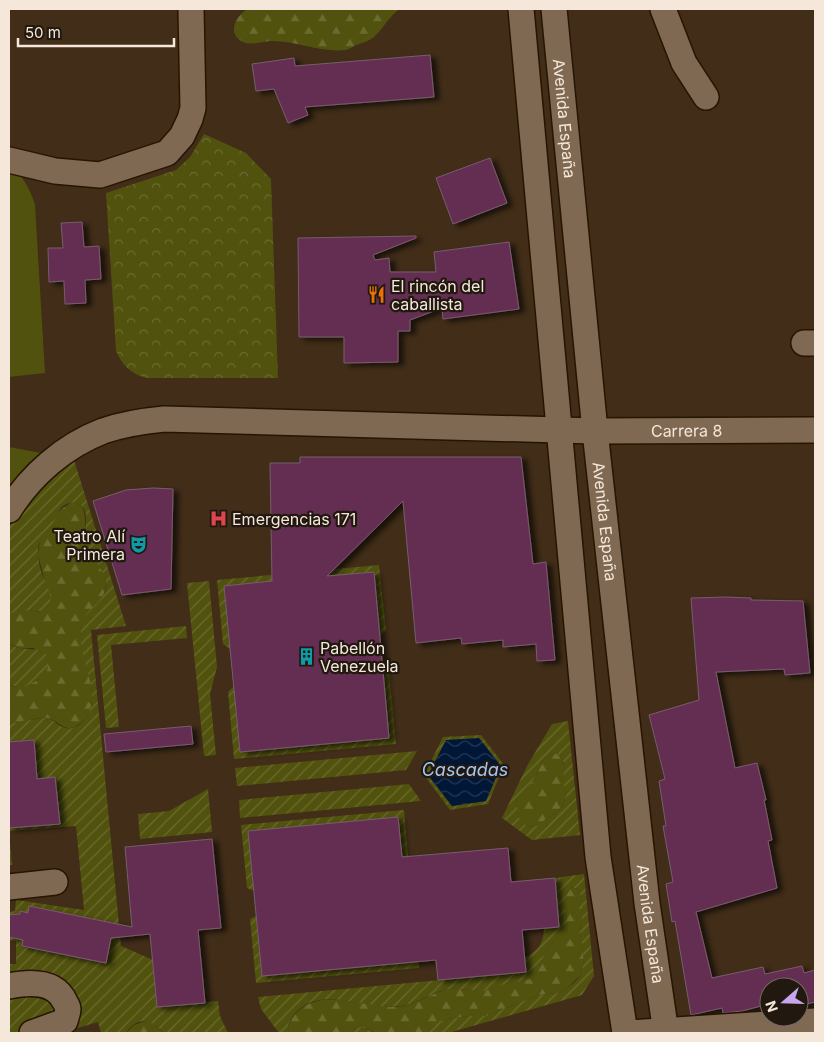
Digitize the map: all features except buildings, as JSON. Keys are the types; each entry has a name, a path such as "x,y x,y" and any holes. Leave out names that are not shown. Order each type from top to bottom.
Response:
{"street":[{"path":"9,160 55,171 100,175 167,153 184,133 190,119 193,104 191,9"},
{"name":"Avenida España","path":"521,9 598,857 625,1033"},
{"name":"Avenida España","path":"554,9 595,431 647,903 666,1032"},
{"path":"663,9 684,63 706,97"},
{"name":"Carrera 8","path":"9,510 37,475 59,456 90,437 103,431 135,422 164,419 595,431 815,430"},
{"path":"9,887 55,882"},
{"path":"9,986 34,983 45,984 56,989 64,998 68,1009 65,1021 32,1033"},
{"path":"629,1033 815,1021"}],"green space":[{"path":"248,9 400,9 378,34 365,42 346,50 327,50 282,42 269,41 250,44 243,42 238,39 234,30 237,20"},
{"path":"204,134 246,153 271,179 278,378 147,378 128,369 116,351 106,193 176,170 190,157"},
{"path":"9,164 25,182 35,205 45,373 9,377"},
{"path":"9,447 41,453 40,459 9,510"},
{"path":"74,460 126,626 91,630 121,946 153,960 157,1007 218,1001 220,1016 228,1033 163,1033 159,1028 144,1021 135,1024 126,1033 101,1033 98,1022 61,1033 9,1033 9,964 16,964 16,941 9,940 9,935 23,940 22,947 106,963 114,923 30,906 28,913 20,912 20,914 9,915 9,912 15,911 16,900 84,910 76,826 9,831 9,828 60,823 55,777 37,779 34,740 9,742 9,722 46,718 63,727 72,728 82,723 91,708 91,687 82,648 81,629 86,615 104,594 106,583 87,544 85,537 85,511 77,503 63,506 39,544 38,551 41,571 50,595 49,605 42,611 25,610 9,615 9,528 44,482"},
{"path":"70,503 77,503 82,507 87,544 103,573 106,585 102,598 88,614 81,629 81,639 91,682 91,705 88,714 81,723 71,728 67,728 47,718 9,722 9,685 21,687 40,679 34,648 20,648 9,644 9,615 23,610 39,612 44,578 38,555 40,540 59,511"},
{"path":"379,565 386,630 380,636 373,572 225,586 230,649 223,644 217,580"},
{"path":"209,581 217,667 210,694 216,755 204,756 187,583"},
{"path":"186,626 187,638 111,645 119,727 106,728 97,635"},
{"path":"9,644 44,653 48,664 46,676 22,688 9,685"},
{"path":"382,666 389,671 396,744 234,759 228,692 234,686 240,752 389,738"},
{"path":"568,721 580,835 532,840 502,818 527,766 552,724","holes":["555,753 560,757 564,765 563,779 566,790 564,803 557,812 536,826 526,825 518,815 517,805 519,797 532,782 545,759"]},
{"name":"Cascadas","path":"481,735 504,765 488,804 450,810 424,775 443,737","holes":["428,775 486,801 452,806"]},
{"path":"417,751 406,770 237,786 235,768"},
{"path":"555,753 563,761 564,765 563,779 566,789 564,803 557,812 540,824 530,827 525,825 519,818 517,802 532,782 542,762"},
{"path":"409,784 421,801 240,818 239,800"},
{"path":"208,789 212,832 140,839 138,814 169,811"},
{"path":"404,810 410,877 404,880 398,817 248,831 254,891 247,888 241,825"},
{"path":"9,831 12,865 9,865"},
{"path":"584,874 594,976 582,995 448,1033 420,1033 447,1019 487,1016 538,995 559,993 576,981 581,975 584,960 580,932 583,902 578,889 572,887 565,903 567,924 565,930 549,946 536,973 528,980 508,983 483,991 449,989 402,1006 387,1007 324,999 310,1003 298,1011 288,1025 289,1033 279,1033 261,1009 258,997 526,972 525,957 539,946 543,938 544,928 559,926 555,878"},
{"path":"572,887 578,889 583,902 580,932 584,960 581,975 565,990 559,993 538,995 487,1016 447,1019 420,1033 376,1033 368,1029 355,1028 352,1033 289,1033 288,1026 297,1013 308,1004 321,1000 350,1001 394,1007 408,1005 449,989 483,991 530,978 538,969 547,949 565,929 567,920 565,902 568,892"},
{"path":"413,906 419,968 256,983 250,919 256,916 262,976"},
{"path":"146,1021 153,1023 163,1033 126,1033 134,1025"},
{"path":"362,1027 376,1033 352,1033 355,1028"}],"water":[{"name":"Cascadas","path":"479,738 501,766 486,801 452,806 428,775 446,740"}],"place":[{"name":"El rincón del caballista","path":"377,295"},
{"name":"Emergencias 171","path":"218,519"},
{"name":"Teatro Alí Primera","path":"139,545"},
{"name":"Pabellón Venezuela","path":"306,657"}]}
